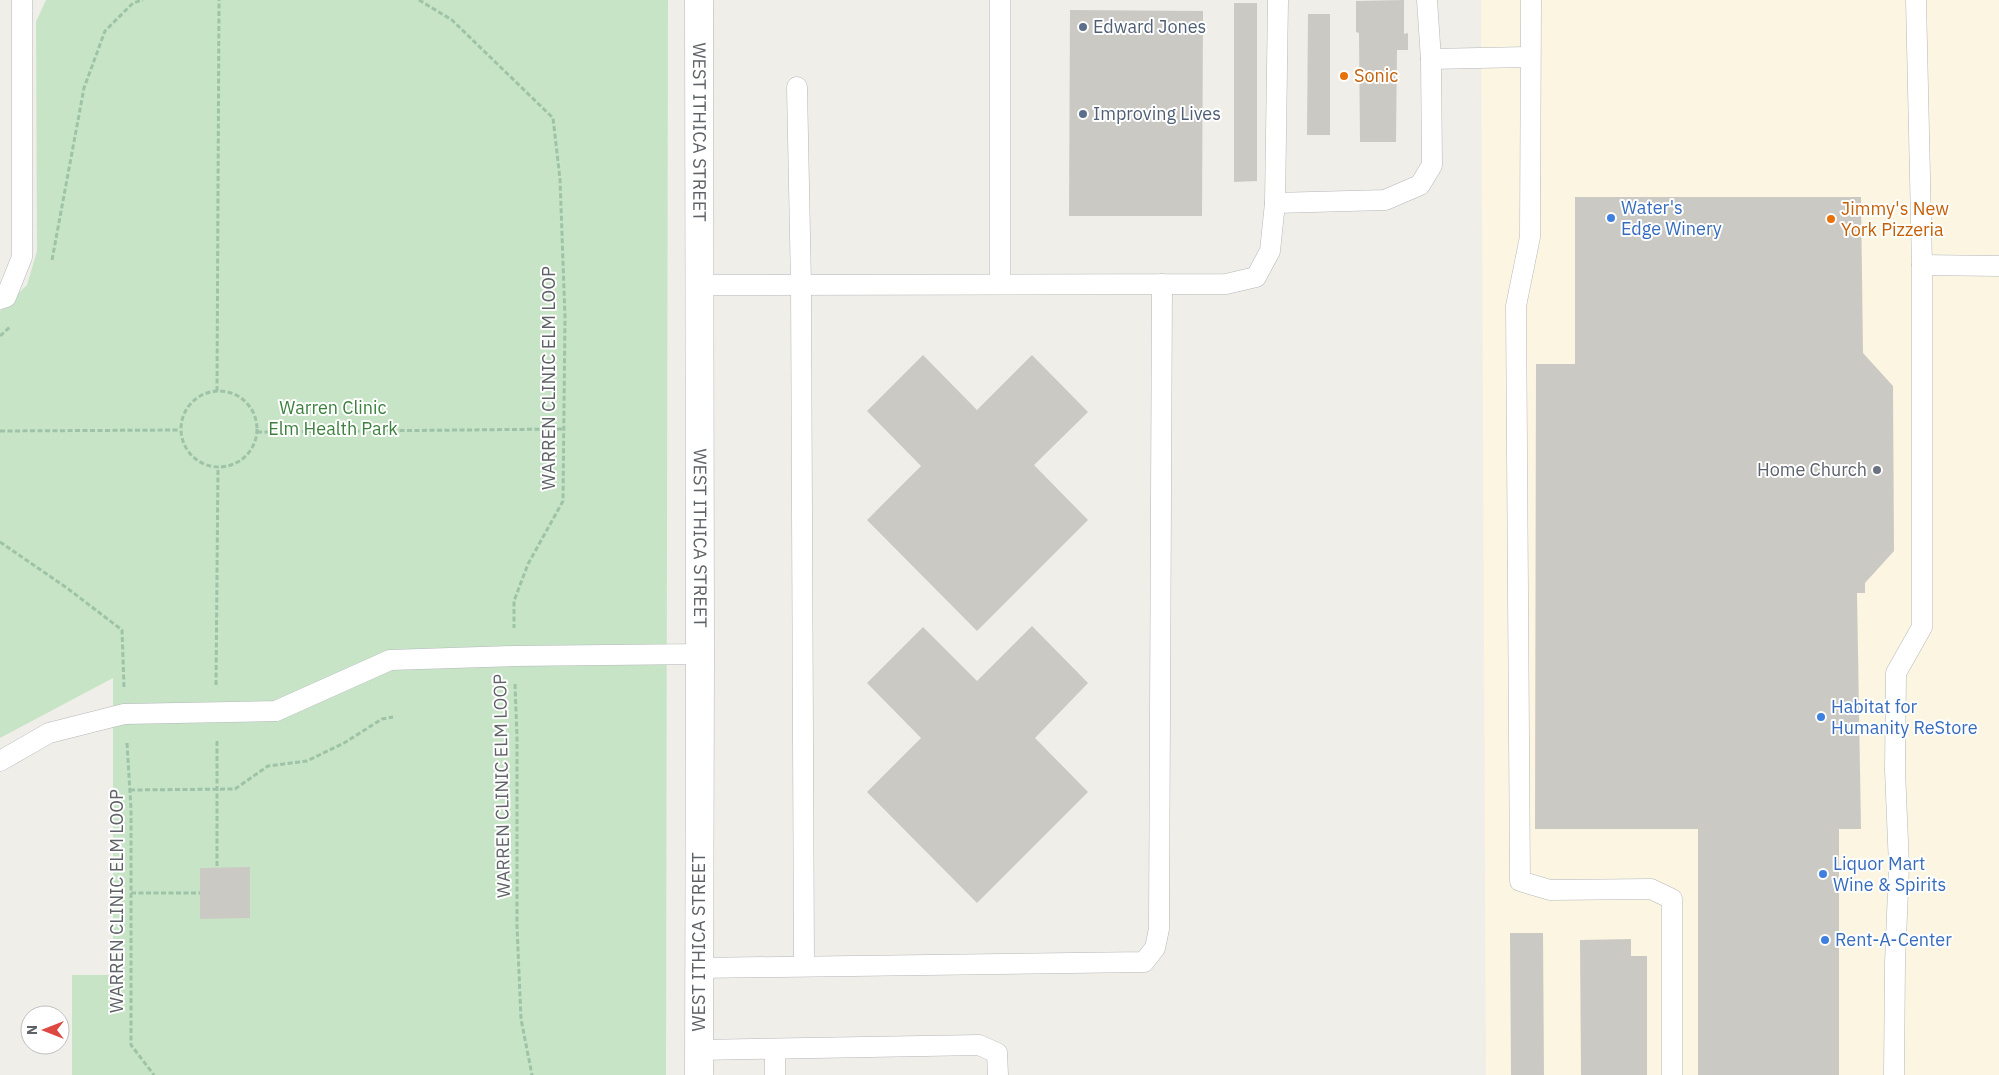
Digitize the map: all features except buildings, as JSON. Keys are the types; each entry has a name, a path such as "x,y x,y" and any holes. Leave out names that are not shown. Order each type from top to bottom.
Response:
{"street":[{"name":"WEST ITHICA STREET","path":"699,0 699,1062"}],"lane":[{"path":"0,299 6,297 22,257 22,0"},
{"path":"1000,0 1000,284"},
{"path":"699,285 1226,284 1256,276 1270,251 1276,203 1278,0"},
{"path":"1276,203 1385,200 1420,186 1432,165 1431,59 1428,0"},
{"path":"1531,0 1530,237 1516,306 1520,881 1550,890 1652,889 1672,899 1672,1075"},
{"path":"1894,1075 1895,963 1899,866 1895,770 1896,673 1922,626 1922,265 1916,0"},
{"path":"1431,59 1530,57"},
{"path":"797,87 801,284 804,966"},
{"path":"1922,265 1999,266"},
{"path":"698,968 1144,962 1155,948 1159,929 1162,284"},
{"path":"0,761 49,733 124,714 276,711 390,660 514,656 700,654"},
{"path":"699,1062 775,1049 979,1045 996,1054 998,1075"},
{"path":"775,1049 775,1075"}],"path":[{"path":"52,263 84,88 105,31 132,4 143,0"},
{"path":"217,392 219,0"},
{"name":"WARREN CLINIC ELM LOOP","path":"419,0 452,20 553,118 560,179 564,317 563,501 528,564 514,601 517,737 517,936 521,1019 532,1075"},
{"path":"0,336 13,324"},
{"path":"224,391 236,395 246,403 254,413 257,426 252,450 243,459 232,465 218,468 197,461 192,456 182,441 180,430 183,416 190,405 199,396 217,392 224,391"},
{"path":"257,432 564,429"},
{"path":"0,431 180,430"},
{"path":"217,868 218,468"},
{"name":"WARREN CLINIC ELM LOOP","path":"0,542 67,588 122,630 124,714 130,790 131,1045 154,1075"},
{"path":"130,790 235,789 268,766 307,761 344,743 382,719 393,717"},
{"path":"131,894 200,893"}],"shaded area":[{"path":"1481,0 1999,0 1999,1075 1486,1075"}],"green space":[{"name":"Warren Clinic Elm Health Park","path":"46,0 668,0 666,1075 72,1075 72,975 113,975 113,678 0,738 0,311 27,285 37,251 36,22"}],"place":[{"name":"Edward Jones","path":"1083,27"},
{"name":"Sonic","path":"1344,76"},
{"name":"Improving Lives","path":"1083,114"},
{"name":"Water's Edge Winery","path":"1611,218"},
{"name":"Jimmy's New York Pizzeria","path":"1831,219"},
{"name":"Home Church","path":"1877,470"},
{"name":"Habitat for Humanity ReStore","path":"1821,717"},
{"name":"Liquor Mart Wine & Spirits","path":"1823,874"},
{"name":"Rent-A-Center","path":"1825,940"}]}
